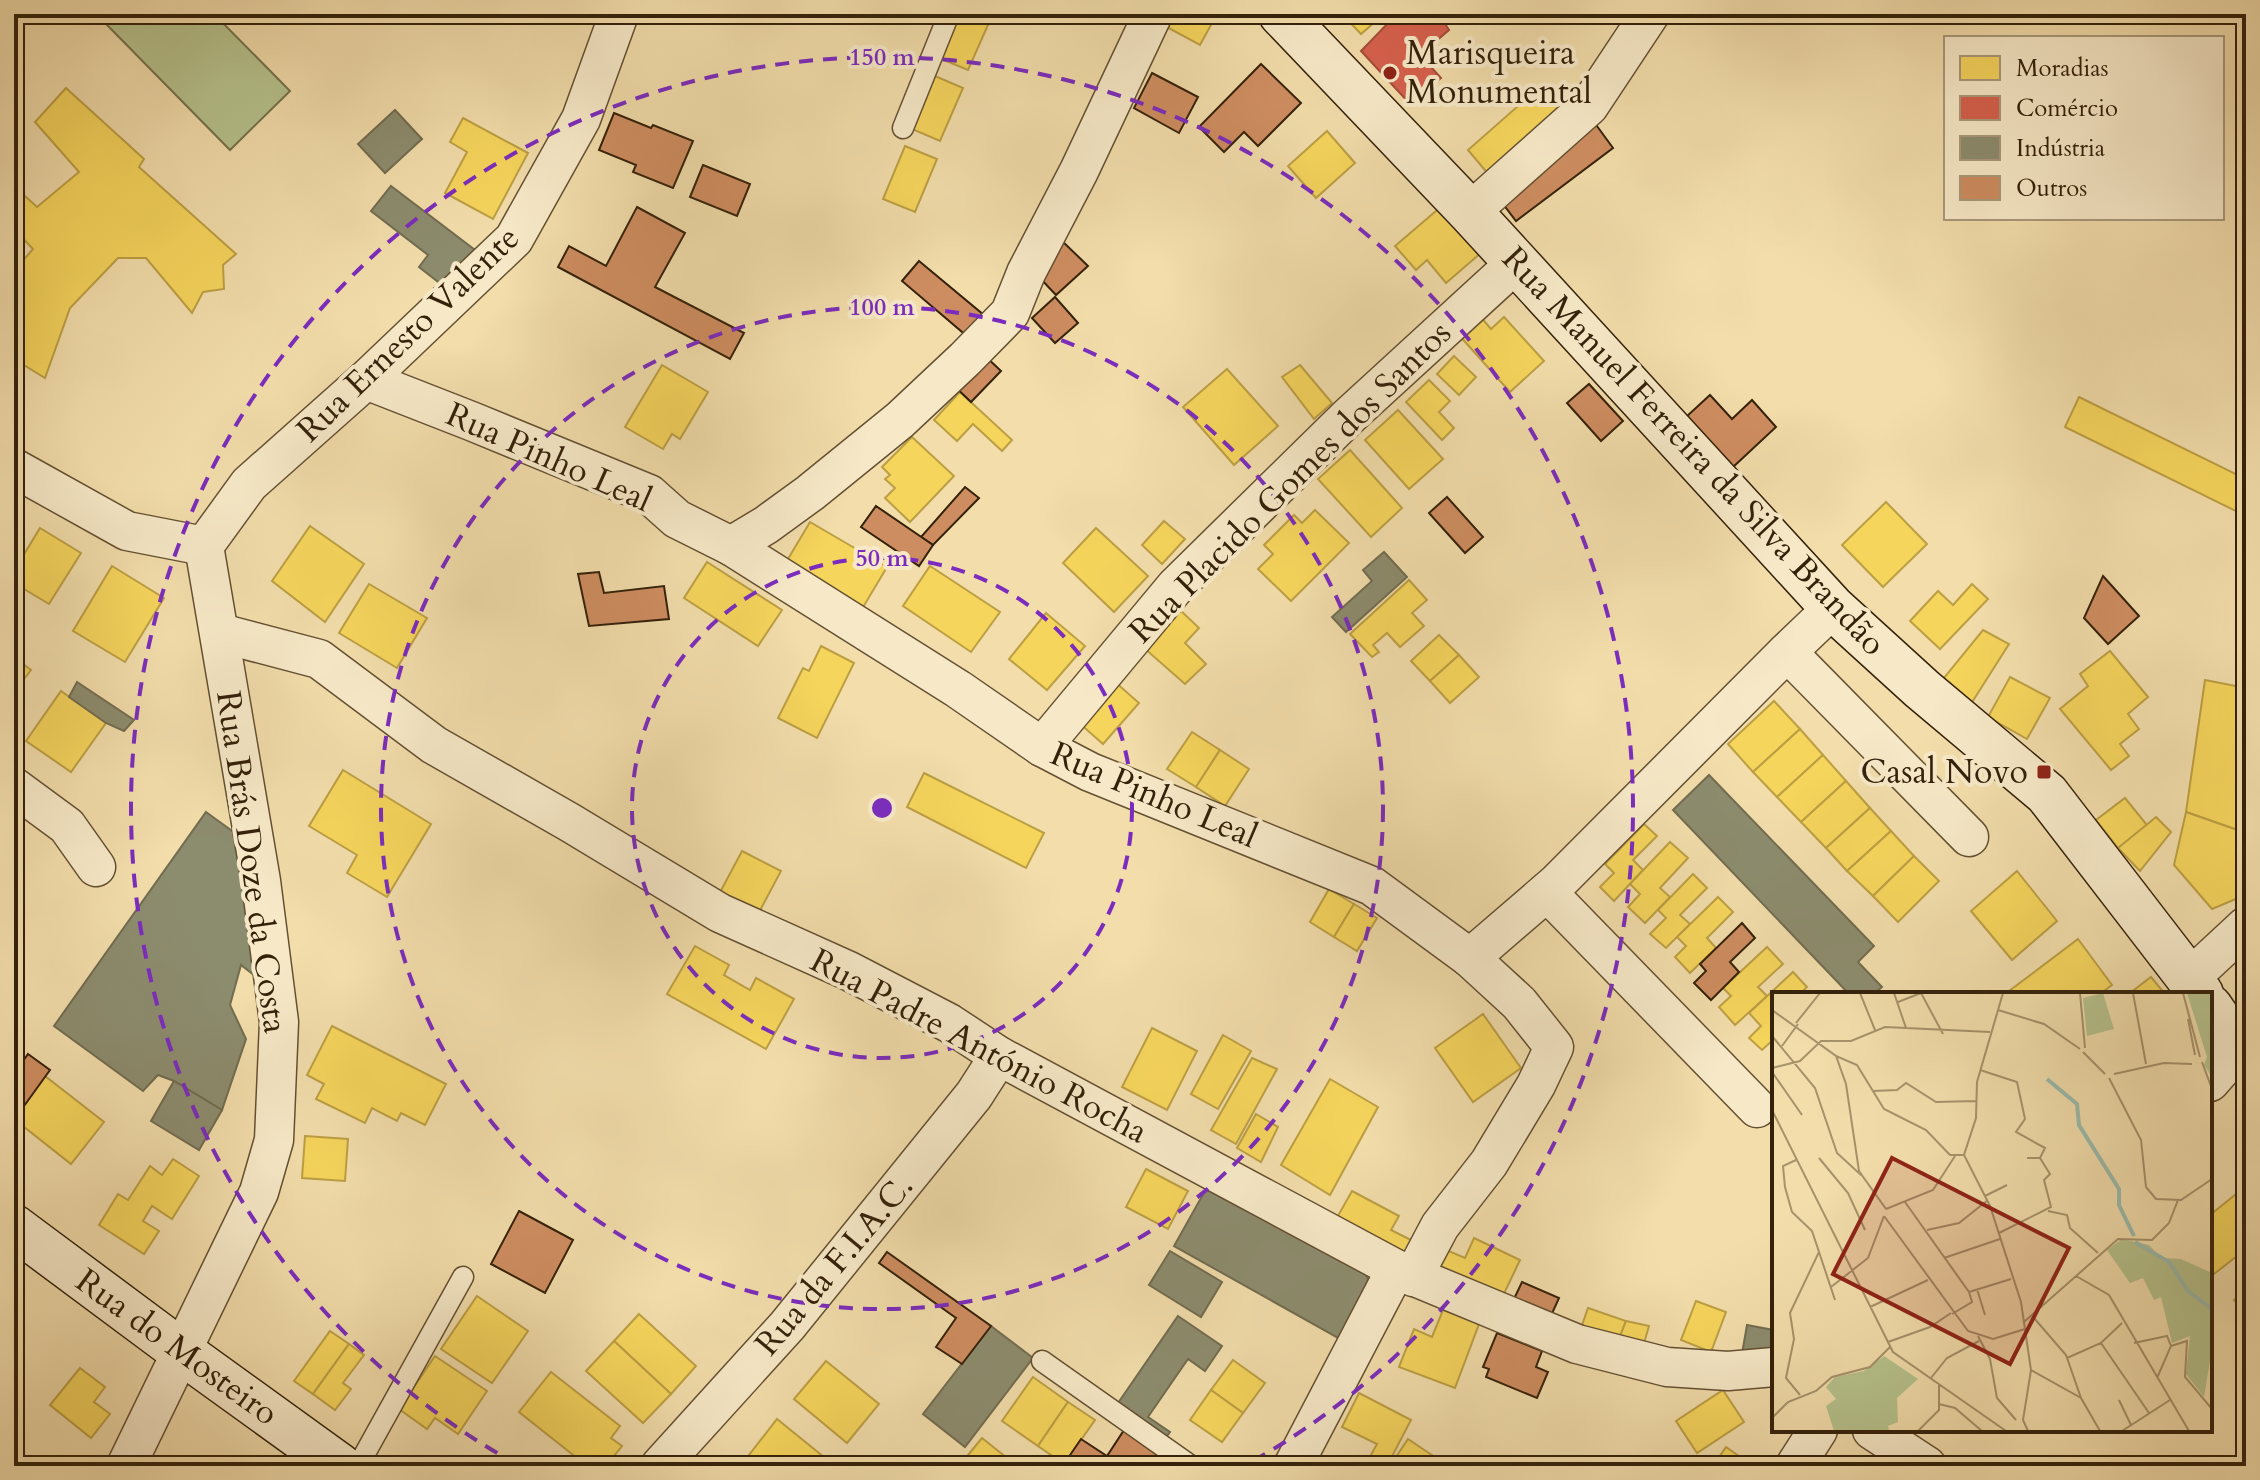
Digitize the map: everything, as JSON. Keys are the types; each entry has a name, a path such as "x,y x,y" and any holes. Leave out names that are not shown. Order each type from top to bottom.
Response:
{"main road":[{"name":"Rua Manuel Ferreira da Silva Brandão","path":"1281,14 1470,212 1833,608 1922,689 2047,794 2199,992"},
{"name":"Rua Manuel Ferreira da Silva Brandão","path":"2212,1010 2242,1054"},
{"name":"Rua do Mosteiro","path":"14,1227 340,1466"}],"street":[{"name":"Rua Ernesto Valente","path":"204,546 249,484 366,380 514,239 581,119 619,14"},
{"path":"731,546 810,493 900,420 1010,313 1026,273 1079,171 1153,14"},
{"path":"1470,212 1589,106 1650,14"},
{"name":"Rua Placido Gomes dos Santos","path":"1042,747 1176,586 1348,417 1516,263"},
{"name":"Rua Pinho Leal","path":"366,380 649,494 677,519 731,546 958,689 1042,747 1090,772 1372,886 1470,958 1519,1003 1554,1047 1536,1085 1489,1163 1405,1273"},
{"path":"14,468 127,531 204,546"},
{"name":"Rua Brás Doze da Costa","path":"126,1466 259,1192 274,1140 279,1022 261,881 204,546"},
{"path":"1470,958 1547,892 1833,608"},
{"name":"Rua Padre António Rocha","path":"220,633 319,659 434,745 720,913 849,971 949,1023 999,1056 1405,1273 1577,1344 1667,1367 1728,1371 1772,1367"},
{"path":"1787,652 1969,837"},
{"path":"14,787 67,826 96,867"},
{"path":"1547,892 1757,1108"},
{"path":"2201,992 2246,926"},
{"path":"2212,1080 2242,1054"},
{"name":"Rua da F.I.A.C.","path":"660,1466 787,1326 974,1095 999,1056"},
{"path":"1293,1466 1405,1273"},
{"path":"1795,1466 1817,1432"},
{"path":"1875,1432 1927,1466"}],"lane":[{"path":"903,128 949,14"},
{"path":"358,1466 463,1277"},
{"path":"1042,1361 1191,1466"}],"green space":[{"path":"118,14 214,14 290,91 230,150 107,25"}],"building: Moradias":[{"path":"959,14 992,16 968,70 939,58"},
{"path":"1169,14 1217,14 1200,45 1163,25"},
{"path":"1342,14 1384,14 1361,34"},
{"path":"935,76 963,88 940,141 912,129"},
{"path":"1543,84 1564,109 1489,175 1468,150"},
{"path":"66,88 144,159 139,167 236,254 223,265 224,289 203,292 192,313 146,258 118,258 70,308 45,378 14,359 14,310 18,305 14,302 14,271 33,249 14,229 14,186 37,207 79,172 35,122"},
{"path":"463,118 528,153 493,219 445,193 467,152 450,142"},
{"path":"1327,131 1355,163 1316,198 1288,166"},
{"path":"905,146 937,159 915,212 883,199"},
{"path":"1443,205 1482,252 1446,283 1427,260 1416,270 1395,246"},
{"path":"1479,315 1491,329 1504,317 1544,361 1510,392 1458,334"},
{"path":"1454,356 1476,377 1459,395 1437,374"},
{"path":"662,365 708,392 680,439 672,434 663,449 625,427"},
{"path":"1300,365 1332,403 1314,419 1282,377"},
{"path":"1227,369 1278,426 1234,465 1183,407"},
{"path":"1429,380 1450,401 1439,412 1454,428 1442,440 1406,402"},
{"path":"960,392 1012,440 1002,451 973,424 957,441 934,420"},
{"path":"2079,397 2246,479 2246,516 2065,427"},
{"path":"1398,410 1443,459 1409,489 1365,440"},
{"path":"912,437 954,476 910,522 885,498 895,488 885,479 890,475 882,467"},
{"path":"1350,450 1402,508 1371,537 1318,479"},
{"path":"1886,502 1927,544 1883,587 1842,545"},
{"path":"1315,510 1349,543 1291,601 1258,569 1273,554 1264,545 1294,515 1302,523"},
{"path":"1164,521 1185,539 1162,564 1142,545"},
{"path":"810,522 887,567 862,609 785,564"},
{"path":"310,526 364,564 325,622 272,581"},
{"path":"40,528 81,553 49,604 14,583 14,571"},
{"path":"1096,528 1148,576 1114,612 1063,563"},
{"path":"707,562 782,610 758,646 684,598"},
{"path":"112,566 164,598 125,662 73,631"},
{"path":"930,566 1000,612 971,652 903,606"},
{"path":"1409,580 1427,600 1412,613 1424,626 1400,647 1387,633 1373,645 1379,652 1372,657 1350,634"},
{"path":"369,584 427,618 397,668 339,633"},
{"path":"1972,584 1988,599 1940,649 1910,621 1938,591 1953,605"},
{"path":"1179,609 1199,628 1185,643 1206,664 1185,684 1144,648"},
{"path":"1046,613 1085,646 1047,690 1009,659"},
{"path":"1983,630 2009,644 1969,707 1939,684"},
{"path":"1439,635 1459,655 1430,681 1411,661"},
{"path":"821,646 854,663 817,738 778,718 803,668 809,671"},
{"path":"2110,651 2148,697 2128,714 2139,729 2120,744 2129,756 2111,770 2060,709 2088,686 2080,674"},
{"path":"1459,655 1479,677 1450,703 1430,681"},
{"path":"14,657 31,670 14,692"},
{"path":"2010,677 2050,698 2027,739 1988,717"},
{"path":"2205,680 2246,688 2246,833 2186,812"},
{"path":"1114,681 1139,703 1103,744 1078,722"},
{"path":"61,691 106,723 71,772 26,741"},
{"path":"1774,701 1800,729 1753,772 1728,744"},
{"path":"1800,729 1823,755 1777,797 1753,772"},
{"path":"1192,732 1220,750 1196,787 1167,769"},
{"path":"1220,750 1249,769 1225,806 1196,787"},
{"path":"1823,755 1846,781 1801,822 1777,797"},
{"path":"343,770 431,824 387,897 347,873 357,855 309,826"},
{"path":"924,773 1044,833 1026,868 907,807"},
{"path":"1846,781 1870,808 1826,848 1801,822"},
{"path":"2125,798 2147,825 2118,848 2096,820"},
{"path":"1870,808 1891,831 1847,871 1826,848"},
{"path":"2186,812 2246,833 2243,896 2212,909 2174,865"},
{"path":"2156,817 2171,832 2140,871 2118,848"},
{"path":"1644,824 1657,836 1633,860 1643,870 1614,901 1600,887 1614,873 1605,864"},
{"path":"1891,831 1914,856 1873,896 1847,871"},
{"path":"1670,842 1688,858 1660,888 1670,897 1645,923 1628,907 1640,894 1630,884"},
{"path":"742,851 781,871 757,916 718,896"},
{"path":"1914,856 1939,881 1898,922 1873,896"},
{"path":"2017,871 2057,921 2012,960 1971,911"},
{"path":"1693,874 1707,888 1680,915 1690,924 1666,948 1650,934 1666,918 1658,910"},
{"path":"1329,889 1354,904 1334,937 1310,922"},
{"path":"1718,897 1733,912 1707,938 1716,948 1690,973 1675,957 1686,946 1677,937"},
{"path":"1354,904 1377,918 1357,951 1334,937"},
{"path":"2078,939 2112,985 2103,992 2008,992"},
{"path":"695,946 729,965 724,975 750,990 756,978 794,999 766,1049 667,994"},
{"path":"1767,947 1783,964 1758,987 1767,996 1735,1025 1719,1007 1731,996 1723,988"},
{"path":"1793,972 1807,987 1802,992 1772,992 1772,1041 1762,1050 1749,1038 1761,1026 1749,1013"},
{"path":"2151,977 2163,992 2131,992"},
{"path":"1483,1014 1521,1068 1473,1102 1435,1048"},
{"path":"332,1026 446,1084 425,1125 401,1113 397,1121 372,1108 365,1123 316,1099 324,1084 307,1075"},
{"path":"1152,1028 1197,1051 1167,1110 1122,1087"},
{"path":"1223,1035 1251,1051 1218,1109 1191,1094"},
{"path":"1252,1058 1277,1069 1236,1144 1211,1130"},
{"path":"45,1076 104,1122 71,1164 14,1119"},
{"path":"1330,1079 1378,1107 1330,1195 1281,1165"},
{"path":"1256,1114 1278,1127 1261,1162 1237,1148"},
{"path":"305,1136 348,1139 345,1181 302,1178"},
{"path":"173,1159 199,1176 172,1219 152,1206 143,1221 159,1231 144,1254 99,1225 118,1194 128,1200 150,1166 162,1175"},
{"path":"1146,1169 1188,1191 1168,1229 1126,1207"},
{"path":"2246,1186 2246,1249 2214,1274 2212,1272 2212,1213"},
{"path":"1352,1191 1399,1216 1391,1230 1417,1243 1406,1261 1334,1223"},
{"path":"1474,1238 1520,1260 1501,1300 1434,1270 1444,1249 1465,1258"},
{"path":"2246,1289 2246,1313 2234,1300"},
{"path":"477,1296 528,1331 492,1383 441,1349"},
{"path":"1696,1301 1726,1312 1711,1352 1681,1340"},
{"path":"1588,1308 1626,1321 1617,1344 1580,1331"},
{"path":"1443,1310 1479,1324 1455,1388 1399,1367 1414,1329 1432,1337"},
{"path":"639,1314 696,1366 671,1394 614,1341"},
{"path":"1626,1321 1649,1326 1642,1350 1617,1344"},
{"path":"330,1331 349,1344 313,1394 294,1381"},
{"path":"614,1341 671,1394 643,1423 586,1371"},
{"path":"349,1344 364,1355 343,1383 351,1389 335,1410 313,1394"},
{"path":"435,1356 487,1391 458,1434 435,1418 427,1429 399,1409"},
{"path":"1233,1360 1265,1383 1243,1413 1211,1390"},
{"path":"826,1361 879,1404 847,1443 794,1399"},
{"path":"80,1368 105,1387 94,1402 110,1414 91,1438 50,1405"},
{"path":"551,1372 620,1426 611,1438 622,1446 606,1466 587,1466 519,1412"},
{"path":"1033,1377 1068,1402 1038,1446 1002,1421"},
{"path":"1211,1390 1243,1413 1222,1442 1190,1420"},
{"path":"1723,1390 1744,1422 1697,1453 1676,1421"},
{"path":"1359,1393 1411,1420 1387,1466 1367,1462 1377,1444 1342,1427"},
{"path":"1068,1402 1095,1420 1064,1464 1038,1446"},
{"path":"777,1419 835,1466 763,1466 749,1455"},
{"path":"982,1438 1017,1466 959,1466"},
{"path":"1408,1439 1448,1466 1390,1466"},
{"path":"1726,1447 1753,1466 1713,1466"}],"building: Comércio":[{"path":"1404,14 1439,14 1449,30 1420,55 1441,78 1411,105 1361,51 1391,20"}],"building: Indústria":[{"path":"395,110 422,139 385,173 358,144"},
{"path":"391,186 475,250 446,288 419,267 428,255 371,211"},
{"path":"1384,552 1407,577 1346,632 1332,617 1372,581 1363,570"},
{"path":"77,682 134,720 124,731 106,723 69,697"},
{"path":"1709,775 1874,946 1858,962 1882,987 1876,992 1847,992 1673,810"},
{"path":"206,812 235,833 259,979 241,965 230,1005 246,1039 222,1110 174,1081 158,1075 143,1091 54,1026"},
{"path":"174,1081 222,1110 199,1150 151,1121"},
{"path":"1206,1189 1365,1273 1372,1287 1349,1344 1174,1246"},
{"path":"1170,1251 1222,1282 1201,1317 1149,1285"},
{"path":"1178,1316 1222,1346 1205,1371 1188,1359 1148,1417 1170,1432 1165,1439 1116,1406"},
{"path":"1747,1325 1772,1330 1769,1358 1742,1354"},
{"path":"991,1326 1033,1358 965,1447 923,1414"}],"building: Outros":[{"path":"1261,64 1301,103 1258,146 1244,132 1224,152 1199,127"},
{"path":"1152,73 1198,97 1179,133 1134,108"},
{"path":"614,113 693,141 673,188 633,172 636,165 599,150"},
{"path":"1594,122 1613,148 1516,221 1497,196"},
{"path":"703,165 750,184 737,216 690,197"},
{"path":"637,207 685,233 655,287 744,333 730,359 558,267 569,246 606,266"},
{"path":"1059,238 1088,266 1056,295 1039,277"},
{"path":"919,261 985,316 968,337 902,281"},
{"path":"1055,297 1078,323 1055,343 1032,318"},
{"path":"981,352 1001,371 971,402 950,382"},
{"path":"1589,384 1623,421 1601,441 1567,403"},
{"path":"1710,395 1732,419 1752,400 1776,427 1732,468 1686,417"},
{"path":"965,487 979,498 933,545 921,537"},
{"path":"1447,497 1483,537 1465,553 1429,513"},
{"path":"876,506 933,545 919,566 861,527"},
{"path":"599,572 604,593 664,586 669,619 589,626 578,574"},
{"path":"2103,576 2139,616 2108,644 2084,618"},
{"path":"1742,923 1755,938 1730,962 1739,972 1711,1000 1694,983 1706,971 1700,964"},
{"path":"28,1054 50,1070 19,1113 14,1110 14,1074"},
{"path":"519,1211 573,1240 545,1293 491,1264"},
{"path":"887,1252 991,1326 962,1364 936,1347 956,1318 879,1263"},
{"path":"1522,1282 1559,1298 1550,1318 1513,1301"},
{"path":"1497,1333 1542,1351 1536,1367 1548,1372 1537,1398 1486,1377 1489,1369 1483,1367"},
{"path":"1126,1427 1164,1458 1159,1466 1064,1464 1081,1439 1107,1456"}],"place":[{"name":"Marisqueira Monumental","path":"1390,73"},
{"name":"Casal Novo","path":"2044,772"}]}
